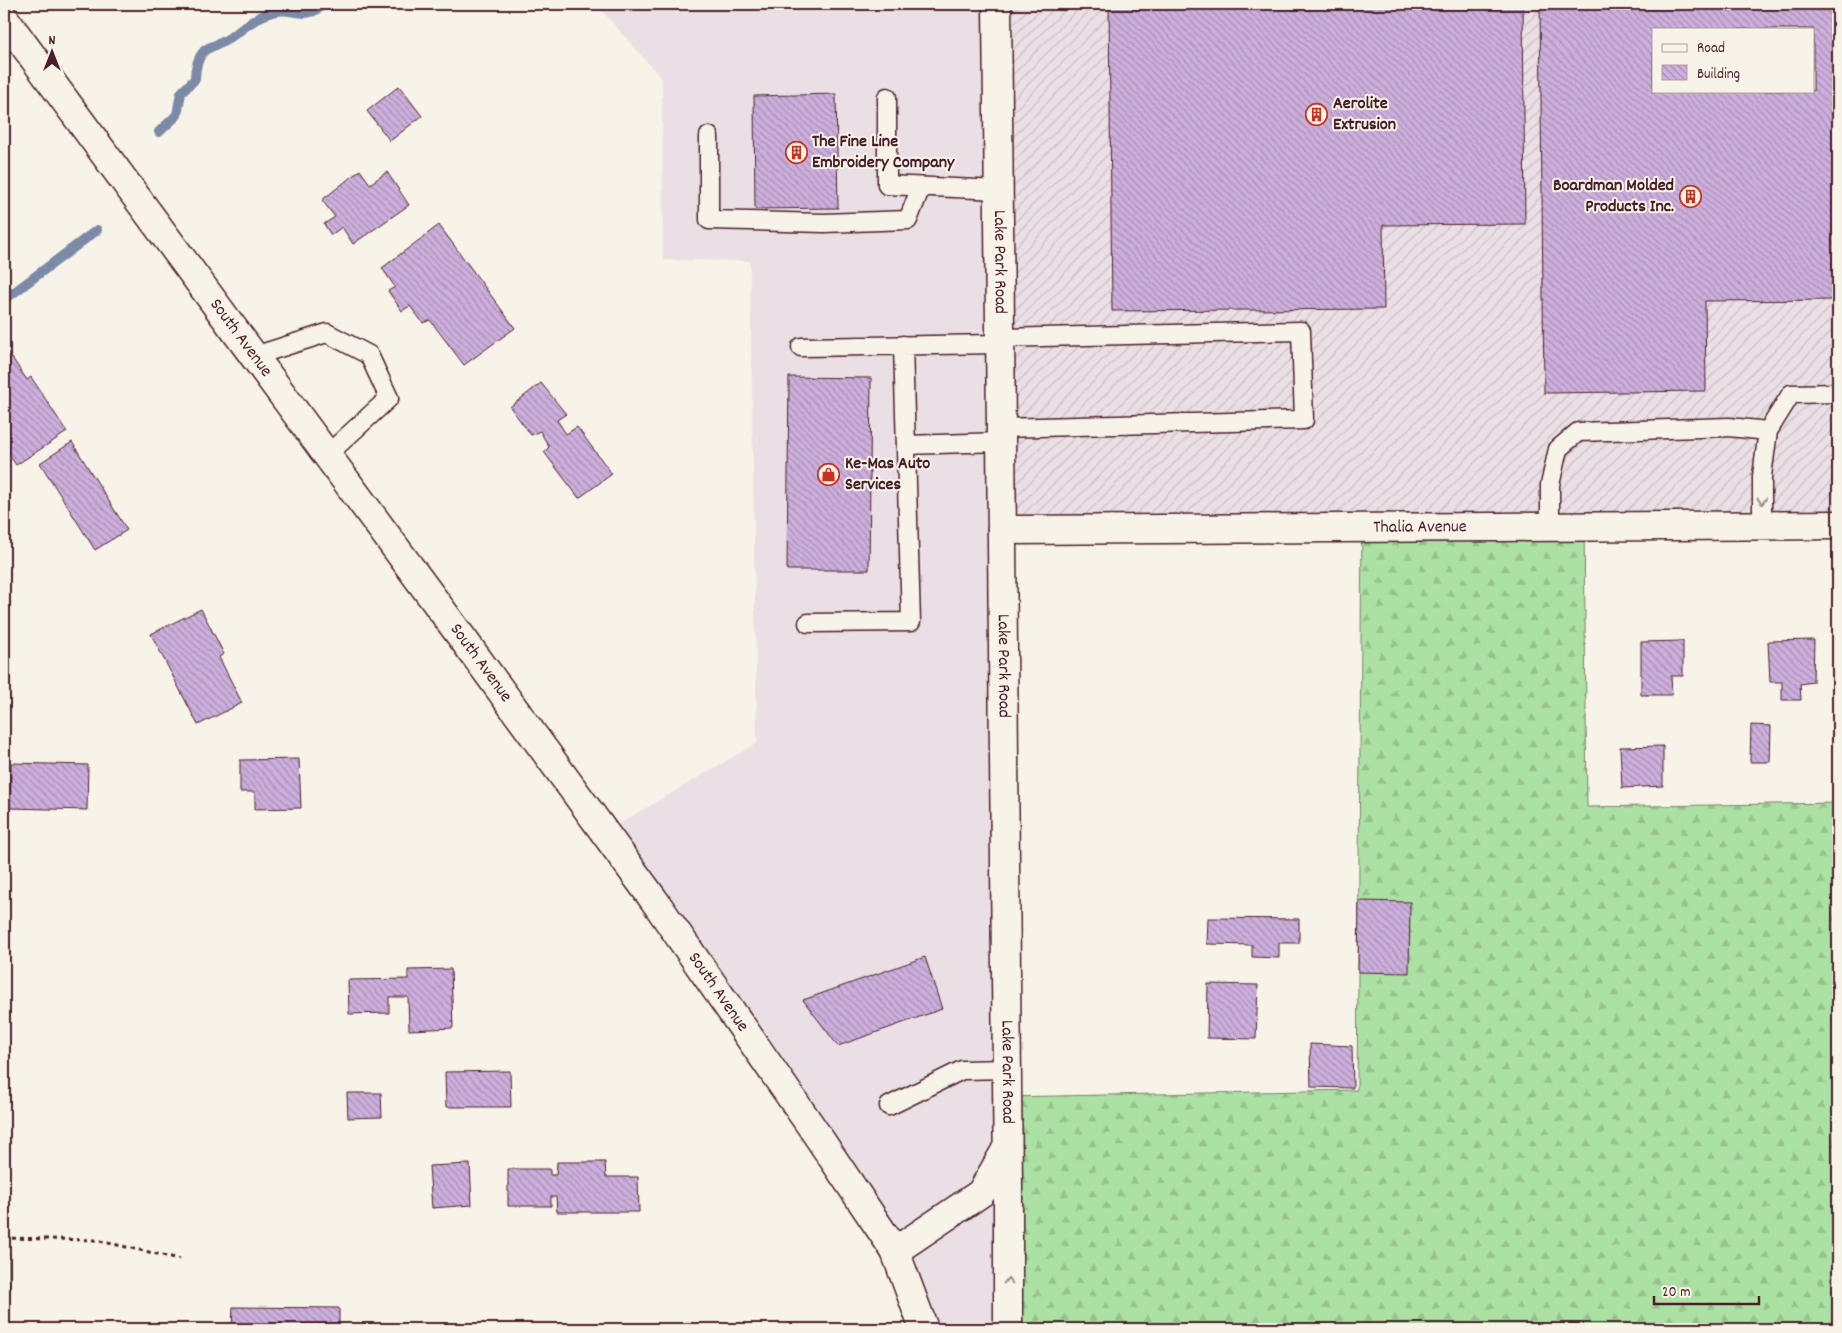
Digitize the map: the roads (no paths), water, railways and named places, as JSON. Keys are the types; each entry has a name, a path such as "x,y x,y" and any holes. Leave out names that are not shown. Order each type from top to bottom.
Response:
{"street":[{"name":"Lake Park Road","path":"997,4 1008,1148 1008,1329"},
{"name":"South Avenue","path":"4,18 654,900 895,1251 924,1329"},
{"name":"Thalia Avenue","path":"1002,530 1838,525"},
{"path":"895,1251 981,1193 1008,1148"}],"lane":[{"path":"887,97 887,185 999,190"},
{"path":"709,136 709,220 824,223 908,220 921,186"},
{"path":"801,347 1301,332 1304,420 1001,435 906,444"},
{"path":"254,356 327,333 369,355 389,398 327,455"},
{"path":"808,623 911,622 903,345"},
{"path":"1762,525 1762,476 1768,431 1791,394 1838,393"},
{"path":"1550,526 1550,485 1558,449 1578,432 1729,427 1768,431"},
{"path":"888,1106 962,1070 1007,1069"}],"waterway":[{"path":"159,132 177,115 181,93 195,79 198,61 206,50 228,39 255,20 269,13 277,11 306,13 312,12 324,4"},
{"path":"4,300 97,230"}],"place":[{"name":"Aerolite Extrusion","path":"1317,114"},
{"name":"The Fine Line Embroidery Company","path":"796,152"},
{"name":"Boardman Molded Products Inc.","path":"1690,196"},
{"name":"Ke-Mas Auto Services","path":"829,474"}]}
